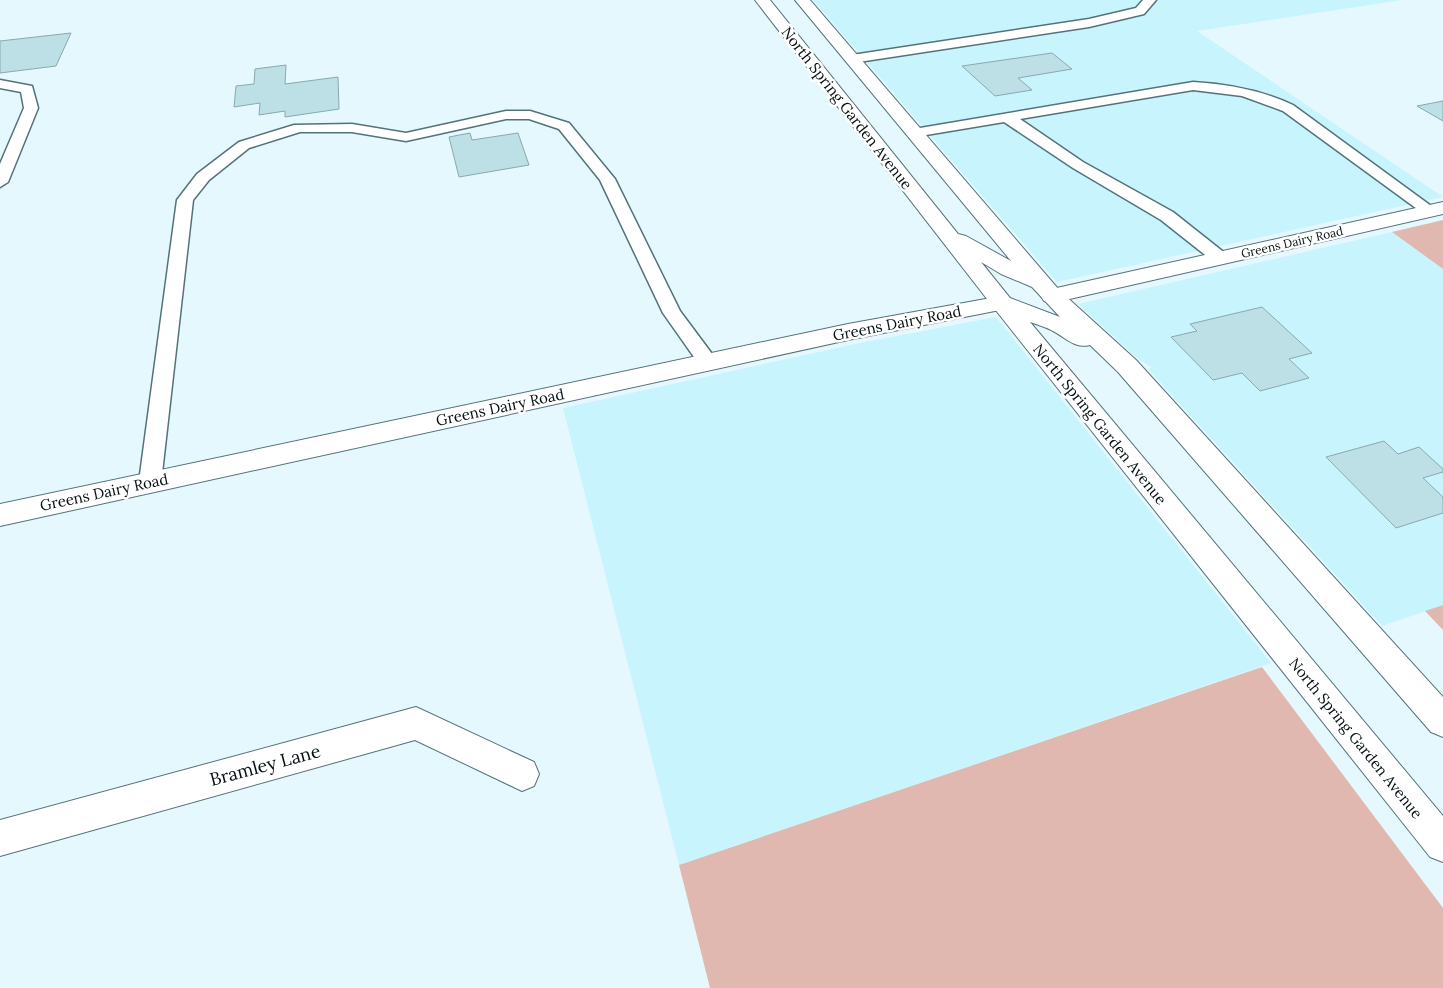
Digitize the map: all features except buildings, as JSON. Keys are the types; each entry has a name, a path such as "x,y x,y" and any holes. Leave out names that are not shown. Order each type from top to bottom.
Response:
{"main road":[{"name":"North Spring Garden Avenue","path":"762,0 1002,303 1443,844"},
{"name":"North Spring Garden Avenue","path":"802,0 1052,296 1127,366 1443,721"},
{"name":"Greens Dairy Road","path":"1052,296 1436,210"},
{"path":"945,232 1009,269 1033,280 1052,296"},
{"path":"1002,303 1060,325 1127,366"},
{"name":"Greens Dairy Road","path":"0,515 848,332 1002,303"},
{"name":"Bramley Lane","path":"0,838 416,723 522,774"}],"lane":[{"path":"852,59 1089,23 1140,11 1150,0"},
{"path":"0,84 27,89 31,108 0,182"},
{"path":"914,133 1193,86 1218,87 1273,100 1288,108 1436,210"},
{"path":"150,482 185,200 203,177 244,145 299,128 352,128 406,137 506,115 530,115 564,126 607,179 672,313 708,362"},
{"path":"1008,118 1078,165 1167,216 1220,258"}],"shaded area":[{"path":"813,0 1402,0 1197,31 1443,197 1057,282"},
{"path":"1443,220 1443,269 1392,232"},
{"path":"1392,232 1443,269 1443,605 1382,626 1149,370 1151,367 1137,358 1078,304"},
{"path":"996,317 1271,663 679,865 563,408 855,344"},
{"path":"1443,605 1443,630 1425,611"},
{"path":"1262,667 1443,908 1443,988 710,988 679,865"}]}
